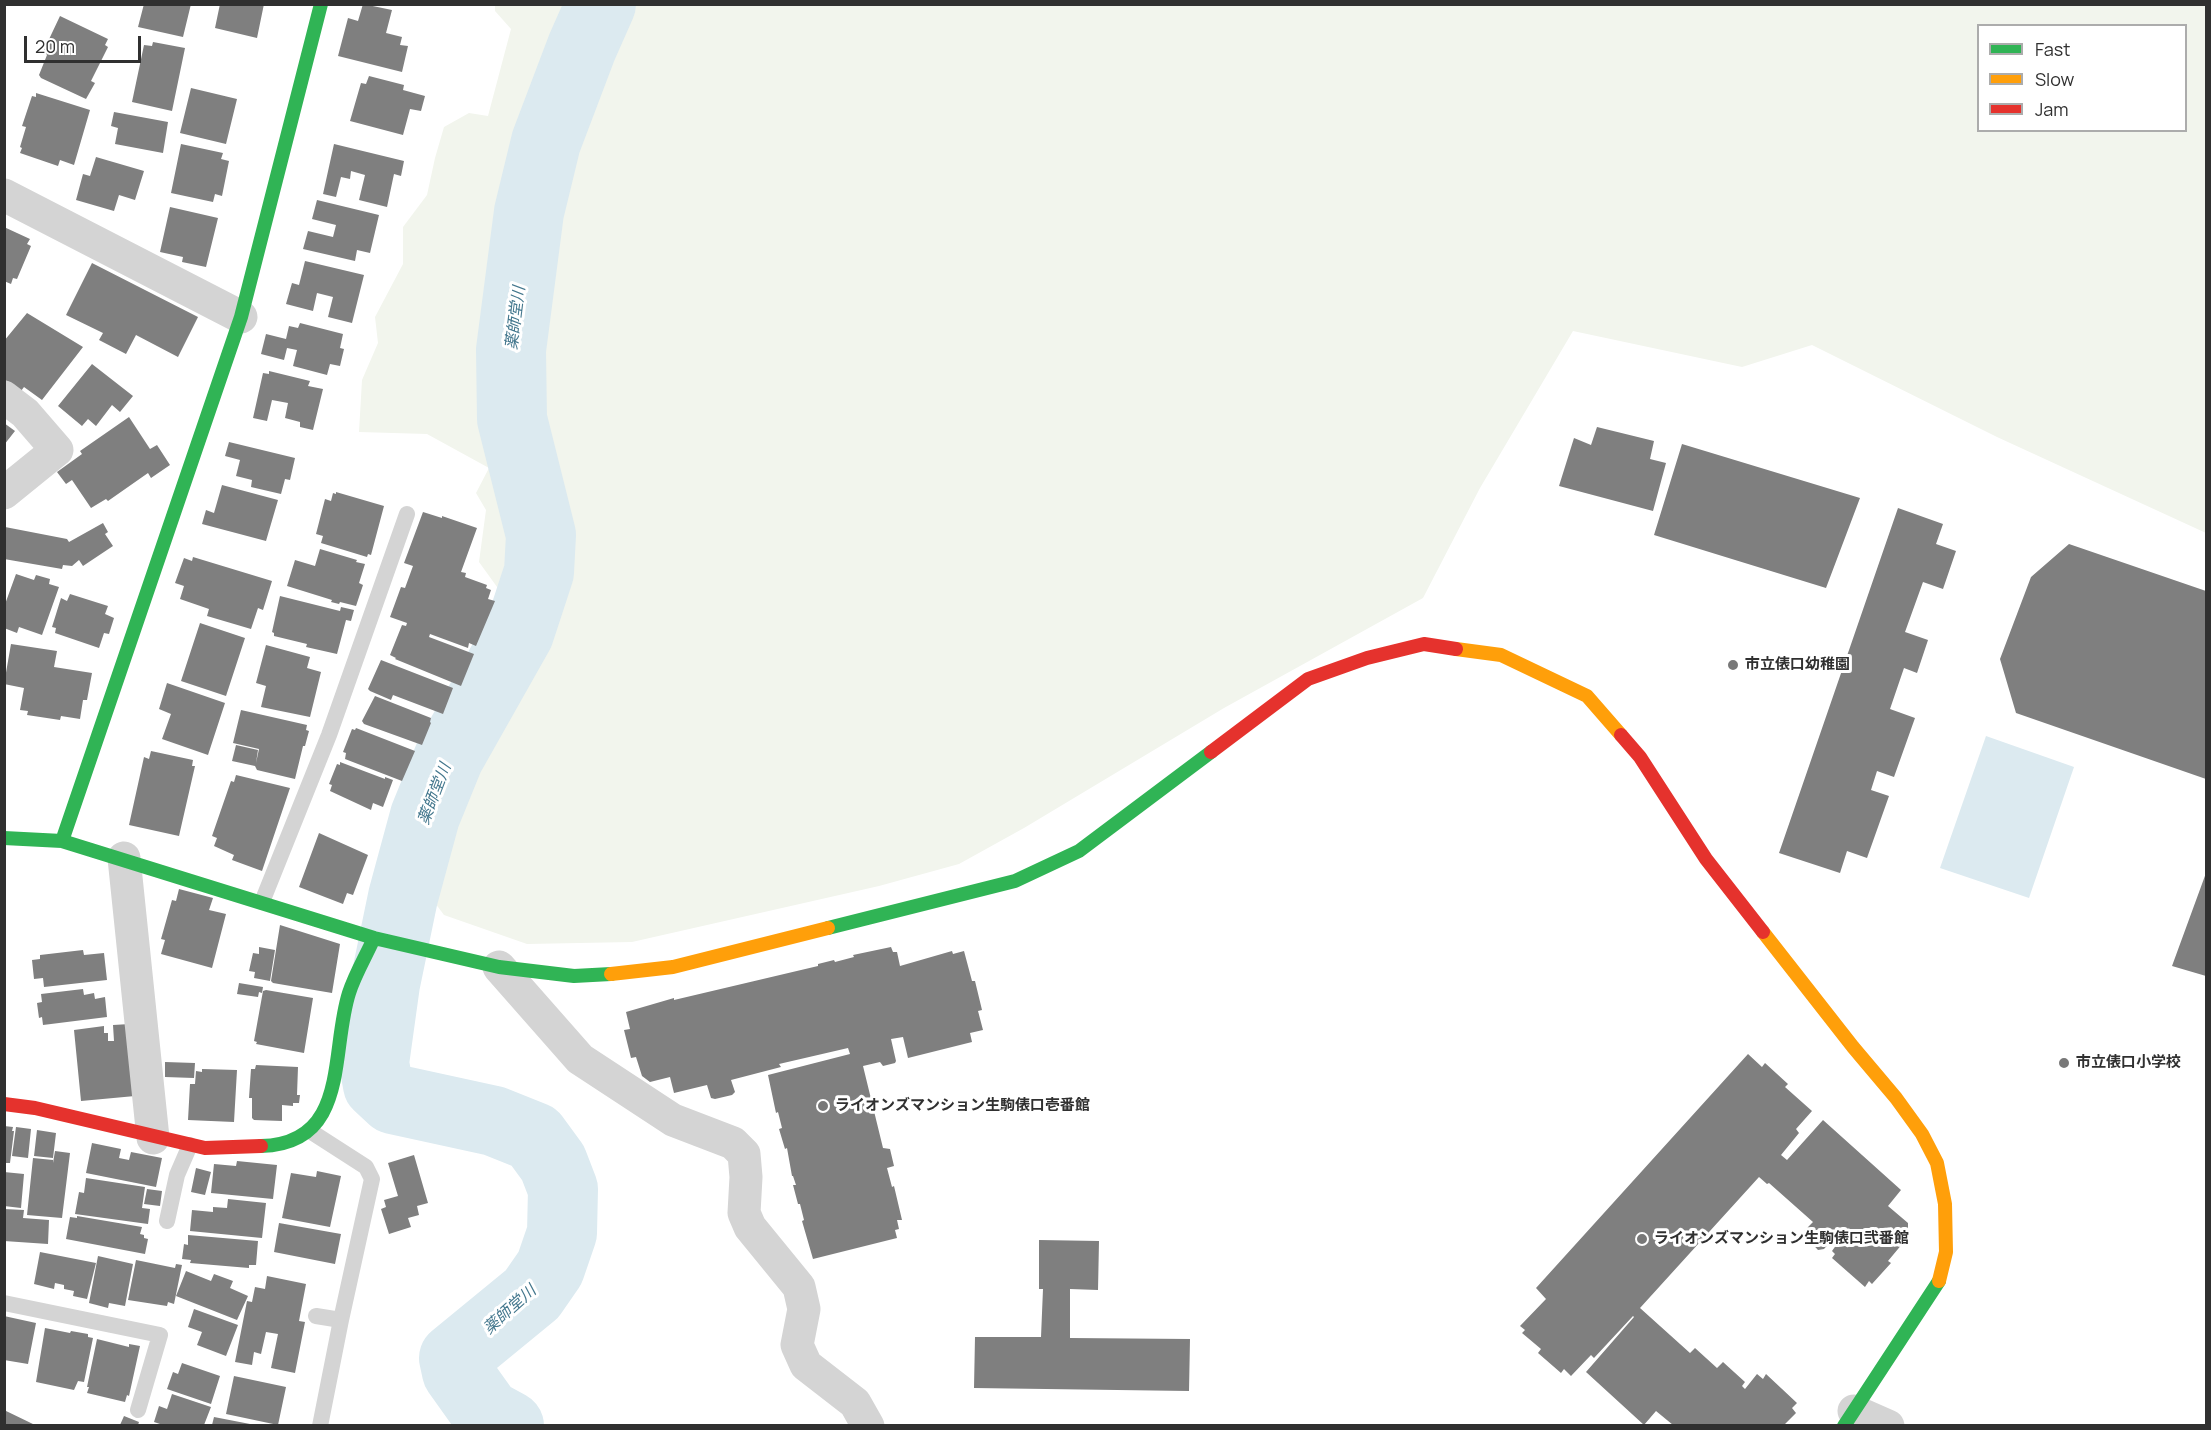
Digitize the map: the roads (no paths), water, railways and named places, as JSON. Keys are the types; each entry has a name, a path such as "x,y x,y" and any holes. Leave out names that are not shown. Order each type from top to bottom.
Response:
{"street":[{"path":"62,841 241,317 321,4"},
{"path":"4,195 241,317"},
{"path":"4,397 25,413 57,450 4,493"},
{"path":"4,838 62,841 124,858 374,938 499,967 573,976 623,974 673,967 1015,881 1079,851 1308,680 1367,658 1424,644 1501,655 1587,696 1640,756 1706,859 1853,1047 1896,1098 1922,1134 1937,1163 1945,1204 1946,1252 1938,1285 1849,1418 1888,1425"},
{"path":"124,858 153,1137"},
{"path":"4,1104 35,1108 205,1148 270,1146 294,1140 310,1131 331,1096 349,993 374,938"},
{"path":"499,967 580,1059 673,1120 733,1143 744,1154 747,1177 744,1213 750,1227 799,1287 804,1309 797,1345 806,1365 855,1403 868,1425"}],"lane":[{"path":"262,902 329,735 407,514"},
{"path":"310,1131 366,1167 372,1179 340,1320 320,1425"},
{"path":"167,1221 177,1175 190,1145"},
{"path":"4,1303 160,1335 138,1410"},
{"path":"316,1316 340,1320"}],"waterway":[{"name":"薬師堂川","path":"509,1426 487,1414 457,1372 454,1358 532,1294 550,1268 562,1233 563,1189 553,1163 534,1137 494,1121 393,1099 378,1085 374,1063 385,984 403,897 425,816 449,757 519,633 539,572 541,535 512,419 511,350 529,212 546,142 601,4"}],"place":[{"name":"市立俵口幼稚園","path":"1733,665"},
{"name":"市立俵口小学校","path":"2064,1063"},
{"name":"ライオンズマンション生駒俵口壱番館","path":"823,1106"},
{"name":"ライオンズマンション生駒俵口弐番館","path":"1642,1239"}]}
